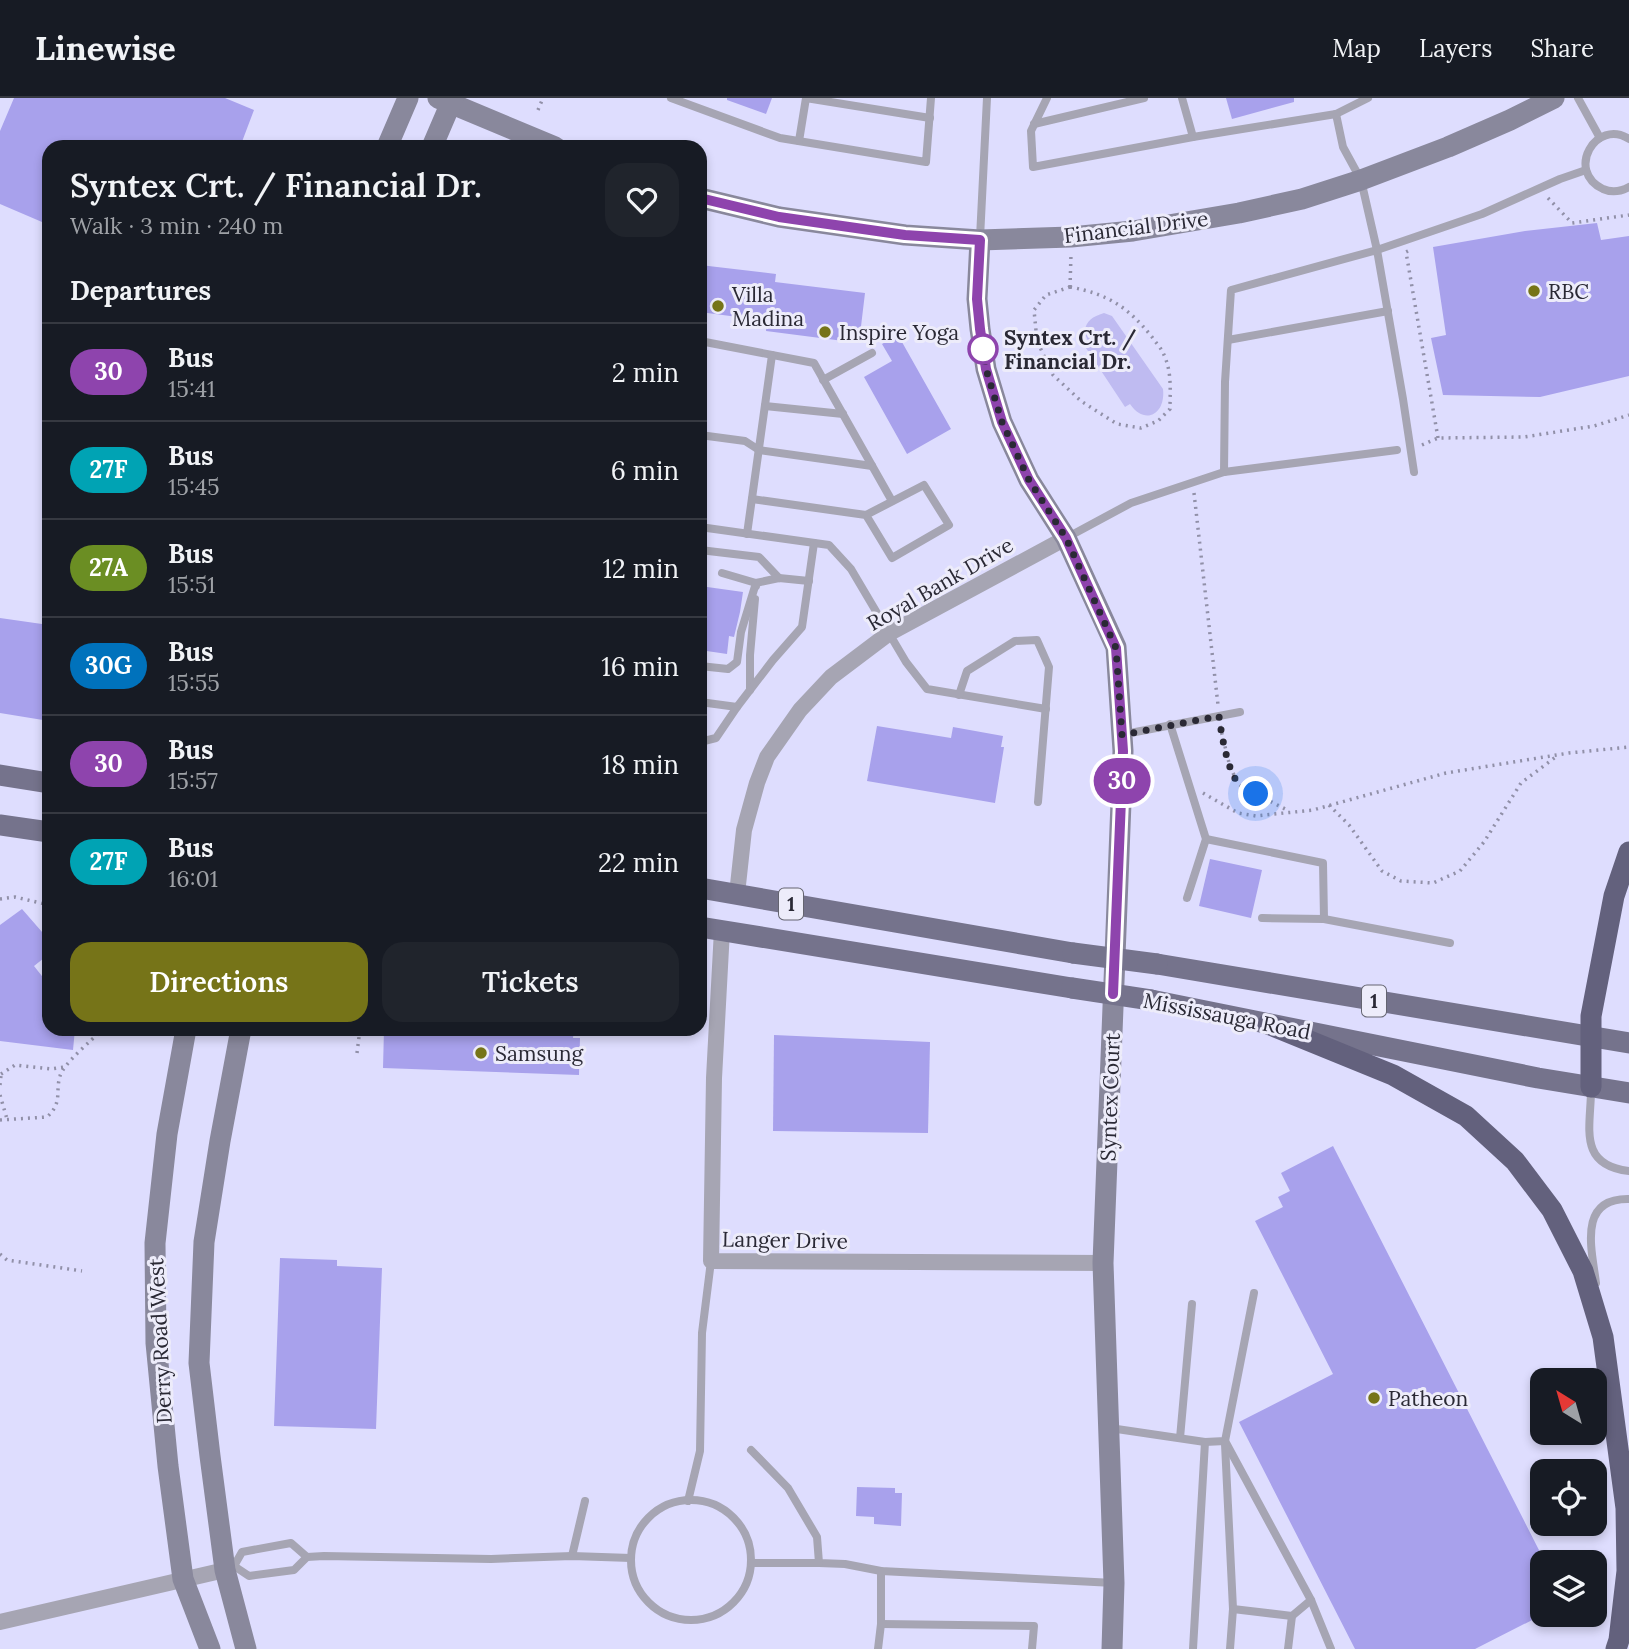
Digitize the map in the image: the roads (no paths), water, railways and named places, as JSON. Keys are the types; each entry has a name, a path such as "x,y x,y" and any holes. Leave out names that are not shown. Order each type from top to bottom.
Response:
{"highway":[{"path":"1591,1087 1591,1016 1614,896 1629,852"},
{"path":"1268,1024 1394,1076 1466,1116 1515,1161 1552,1210 1583,1271 1603,1337 1626,1508 1627,1571 1616,1649"}],"main road":[{"path":"0,775 42,782"},
{"path":"0,825 42,831"},
{"name":"Mississauga Road","path":"707,889 1073,953 1157,964 1629,1043"},
{"name":"Mississauga Road","path":"707,928 1151,1000 1525,1076 1629,1093"}],"street":[{"path":"390,140 408,98"},
{"name":"Financial Drive","path":"707,200 779,217 905,235 980,240 1071,237 1133,231 1240,213 1302,199 1448,147 1554,98"},
{"path":"434,140 447,100 539,140"},
{"name":"Syntex Court","path":"980,240 977,299 986,369 1002,422 1029,480 1066,538 1116,648 1123,751 1103,1263 1114,1583 1112,1649"},
{"name":"Royal Bank Drive","path":"737,894 744,830 757,783 767,757 800,709 831,677 888,634 1066,538"},
{"name":"Langer Drive","path":"722,930 714,1078 711,1261 1103,1263"},
{"name":"Derry Road West","path":"185,1036 167,1134 155,1243 156,1343 183,1579 210,1649"},
{"name":"Derry Road West","path":"240,1036 204,1242 199,1363 230,1568 246,1649"},
{"path":"0,1622 230,1568"}],"lane":[{"path":"671,98 780,138 926,162 931,98"},
{"path":"799,141 806,98 930,118"},
{"path":"980,240 987,98"},
{"path":"1046,98 1031,131 1033,167 1336,114 1368,98"},
{"path":"1034,124 1144,98"},
{"path":"1182,98 1193,137"},
{"path":"1578,98 1600,138"},
{"path":"1336,114 1343,147 1361,180 1377,250 1414,472"},
{"path":"1629,139 1613,134 1600,138 1589,148 1585,160 1586,170 1595,185 1614,192 1629,187"},
{"path":"1224,472 1225,382 1231,289 1377,250 1482,214 1586,170"},
{"path":"1228,340 1388,311"},
{"path":"707,342 814,363 892,501"},
{"path":"823,380 872,353"},
{"path":"747,534 772,355"},
{"path":"765,406 843,414"},
{"path":"707,436 745,441 759,450 872,466"},
{"path":"1066,538 1131,503 1224,472 1397,450"},
{"path":"752,499 866,515 924,485 949,525 892,558 866,515"},
{"path":"707,528 829,545 851,569 888,634 927,689 1046,709"},
{"path":"707,740 716,738 773,660 802,627 814,543"},
{"path":"707,551 759,557 779,578"},
{"path":"722,573 756,583 779,578 809,580"},
{"path":"750,690 756,583"},
{"path":"707,667 728,669 737,662 741,632 756,583"},
{"path":"959,695 967,671 1015,641 1037,640 1049,667 1038,802"},
{"path":"707,703 737,707"},
{"path":"1122,735 1240,712"},
{"path":"1170,724 1206,839 1187,898"},
{"path":"1206,839 1322,863 1324,919"},
{"path":"1262,918 1324,919 1450,943"},
{"path":"1591,1087 1588,1128 1590,1144 1605,1164 1629,1171"},
{"path":"1603,1337 1590,1228 1594,1216 1602,1207 1613,1201 1629,1199"},
{"path":"688,1500 700,1451 702,1333 711,1261"},
{"path":"1230,1649 1233,1609 1225,1441 1254,1293"},
{"path":"1181,1438 1192,1304"},
{"path":"1110,1428 1205,1442 1225,1441"},
{"path":"1225,1441 1311,1600 1331,1649"},
{"path":"1193,1649 1205,1442"},
{"path":"751,1450 788,1488 817,1537 820,1563"},
{"path":"688,1500 705,1502 734,1518 744,1531 750,1547 751,1563 747,1582 738,1598 724,1611 707,1618 688,1620 670,1616 654,1607 641,1593 631,1558 634,1543 649,1518 660,1509 688,1500"},
{"path":"572,1556 585,1501"},
{"path":"307,1557 291,1543 242,1552 230,1568 249,1576 294,1570 307,1557 324,1556 631,1558"},
{"path":"751,1563 845,1564 881,1571 1114,1583"},
{"path":"878,1649 881,1571"},
{"path":"1288,1649 1292,1616 1311,1600"},
{"path":"1233,1609 1292,1616"},
{"path":"881,1624 1034,1626 1032,1649"}],"place":[{"name":"RBC","path":"1534,291"},
{"name":"Villa Madina","path":"718,306"},
{"name":"Inspire Yoga","path":"825,332"},
{"name":"Syntex Crt. / Financial Dr.","path":"983,349"},
{"name":"Samsung","path":"481,1053"},
{"name":"Patheon","path":"1374,1398"}]}
